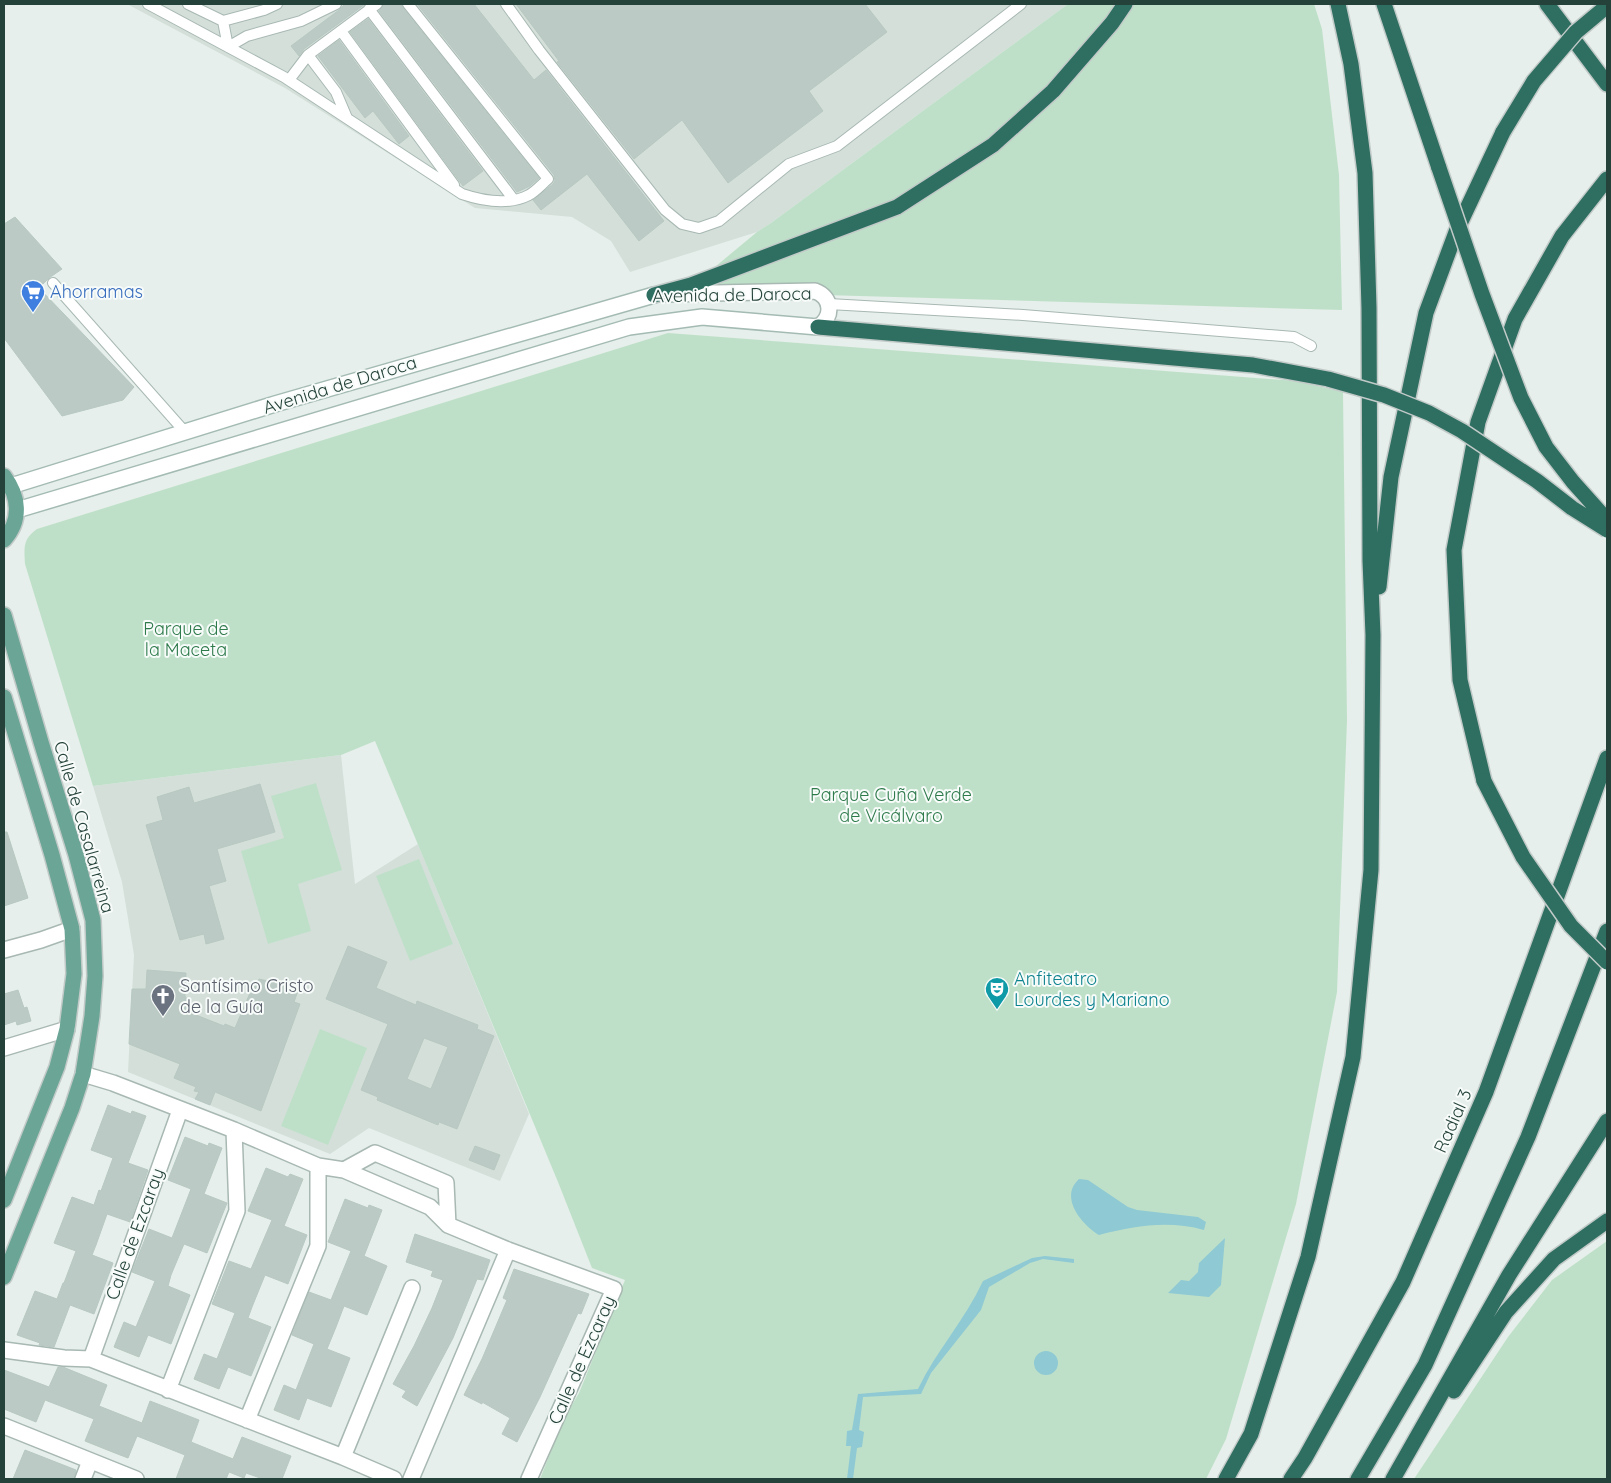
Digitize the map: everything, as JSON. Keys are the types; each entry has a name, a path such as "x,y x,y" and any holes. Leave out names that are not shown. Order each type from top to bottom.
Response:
{"highway":[{"path":"654,295 690,285 897,208 1000,139 1053,91 1112,24 1125,4"},
{"path":"1226,1479 1251,1434 1308,1257 1353,1057 1371,870 1373,635 1370,561 1369,308 1365,173 1350,64 1338,4"},
{"path":"1384,4 1482,294 1521,398 1546,447 1573,482 1607,520"},
{"path":"1547,4 1607,84"},
{"path":"1373,635 1390,477 1426,314 1456,232 1503,132 1534,81 1576,32 1607,6"},
{"path":"1607,179 1562,236 1515,319 1478,422 1454,550 1460,680 1484,781 1523,857 1571,926 1607,962"},
{"path":"818,327 1253,365 1328,379 1384,396 1429,413 1462,431 1572,508 1607,530"},
{"name":"Radial 3","path":"1291,1479 1305,1458 1403,1282 1486,1092 1607,758"},
{"path":"1358,1479 1429,1356 1528,1137 1607,931"},
{"path":"1394,1479 1509,1275 1607,1121"},
{"path":"1394,1479 1506,1312 1554,1259 1607,1221"}],"main road":[{"path":"4,540 14,523 17,510 16,498 8,481"},
{"name":"Calle de Casalarreina","path":"4,616 40,742 76,855 92,920 96,976 83,1074 72,1108 5,1273"},
{"path":"4,697 50,846 72,929 74,974 67,1029 57,1067 4,1200"},
{"path":"72,929 92,920"},
{"path":"57,1067 83,1074"}],"street":[{"name":"Avenida de Daroca","path":"8,481 185,432 399,366 654,295 814,291 823,295 829,304 828,318 818,327 702,316 629,328 17,510"},
{"path":"4,950 72,929"},
{"path":"4,1048 67,1029"},
{"name":"Calle de Ezcaray","path":"83,1074 112,1083 234,1130 318,1166 344,1170 430,1207 448,1225 508,1250 614,1289 529,1479"},
{"name":"Calle de Ezcaray","path":"91,1359 180,1110"},
{"path":"168,1390 237,1211 234,1130"},
{"path":"344,1170 375,1153 446,1183 448,1225"},
{"path":"247,1420 318,1246 318,1166"},
{"path":"411,1479 508,1250"},
{"path":"343,1456 412,1288"},
{"path":"4,1350 64,1358 91,1359 343,1456 394,1479"},
{"path":"4,1426 136,1479"},
{"path":"83,1479 90,1461"}],"lane":[{"path":"148,4 289,80 459,192 481,200 509,202 529,195 548,179 408,4"},
{"path":"188,4 223,21 264,10 277,4"},
{"path":"228,47 247,36 301,21 336,4"},
{"path":"506,4 539,50 665,210 682,224 699,228 719,221 789,164 837,146 1022,4"},
{"path":"289,80 308,55 373,7 514,200"},
{"path":"223,21 228,47"},
{"path":"341,31 459,192"},
{"path":"308,55 336,92 347,118"},
{"path":"53,283 185,432"},
{"path":"829,304 1023,315 1284,336 1294,337 1312,346"}],"shaded area":[{"path":"127,4 1068,4 757,232 630,272 611,241 572,217 475,208 285,88"},
{"path":"341,755 355,884 418,844 529,1114 500,1181 369,1128 330,1154 128,1072 134,955 122,882 93,786"}],"green space":[{"path":"1068,4 1314,4 1322,29 1339,175 1342,310 686,291 757,232"},
{"name":"Parque Cuña Verde de Vicálvaro","path":"668,333 1296,381 1343,392 1347,720 1337,992 1296,1204 1226,1439 1206,1479 540,1479 564,1418 579,1393 625,1280 592,1268 375,741 341,755 93,786 25,564 25,544 29,536 37,529"},
{"path":"316,783 342,870 298,884 311,931 268,944 241,851 284,838 271,796"},
{"path":"419,859 453,944 410,961 376,876"},
{"path":"320,1029 367,1048 328,1145 281,1126"},
{"path":"1607,1241 1607,1479 1414,1479 1508,1337 1552,1280"}],"water":[{"path":"1079,1179 1088,1180 1128,1207 1137,1210 1198,1217 1206,1222 1204,1230 1177,1225 1151,1225 1099,1235 1079,1217 1072,1202 1073,1186"},
{"path":"1225,1238 1221,1285 1209,1297 1168,1293 1181,1280 1189,1281 1198,1272 1199,1263"},
{"path":"1045,1256 1074,1259 1074,1263 1043,1259 1030,1263 989,1287 981,1310 931,1373 921,1394 863,1397 859,1430 864,1432 862,1447 857,1448 853,1479 847,1479 851,1446 846,1446 847,1431 852,1430 858,1394 918,1389 933,1362 968,1309 983,1281 1032,1258"},
{"path":"1046,1351 1051,1352 1057,1358 1057,1368 1051,1374 1046,1375 1041,1374 1035,1368 1034,1363 1035,1358 1041,1352"}],"building":[{"path":"345,4 365,4 304,49 299,56 291,46"},
{"path":"384,4 401,4 539,178 530,186 517,192 379,11"},
{"path":"417,4 474,4 534,80 546,70 664,221 639,241 587,174 541,210 533,200 553,184 555,181 554,175"},
{"path":"516,4 865,4 887,32 809,91 823,111 728,183 682,120 634,159 557,62 559,61"},
{"path":"368,19 483,171 463,186 350,32"},
{"path":"339,40 409,136 399,144 373,111 365,118 318,56"},
{"name":"Ahorramas","path":"15,217 62,269 39,288 134,387 123,400 62,416 4,338 4,224"},
{"path":"260,784 275,832 217,849 226,881 209,886 224,939 206,944 204,934 180,940 146,825 163,820 157,797 189,787 194,803"},
{"path":"4,832 7,832 28,898 4,906"},
{"path":"348,946 387,962 376,988 416,1005 417,1001 478,1025 477,1029 494,1036 457,1129 439,1122 438,1125 377,1100 378,1097 361,1090 388,1024 326,999","holes":["424,1038 448,1047 431,1089 407,1079"]},
{"path":"147,970 186,973 185,996 196,1015 224,1026 225,1024 235,1028 253,986 256,987 259,979 299,988 294,1002 300,1004 261,1111 215,1092 210,1105 195,1099 199,1092 194,1091 196,1087 174,1078 180,1064 129,1044 132,989 146,989"},
{"path":"18,990 24,1008 27,1007 31,1021 17,1025 16,1021 4,1025 4,994"},
{"path":"108,1105 131,1114 132,1111 146,1116 128,1163 148,1170 130,1222 107,1214 92,1255 113,1263 94,1314 70,1305 54,1347 39,1345 40,1343 17,1335 35,1291 57,1299 64,1283 76,1251 54,1243 72,1197 94,1205 99,1190 101,1191 113,1158 91,1150"},
{"path":"185,1137 208,1146 209,1143 222,1148 204,1194 227,1203 207,1253 184,1244 171,1275 168,1286 190,1295 171,1344 148,1335 139,1357 114,1347 124,1322 136,1327 155,1281 132,1272 149,1229 172,1238 191,1189 168,1180"},
{"path":"475,1146 500,1155 494,1170 469,1160"},
{"path":"266,1168 288,1177 290,1174 303,1179 284,1226 307,1235 288,1284 265,1275 252,1307 248,1318 271,1327 251,1376 228,1367 219,1389 194,1379 204,1354 217,1359 235,1313 212,1304 229,1261 251,1269 272,1220 248,1211"},
{"path":"345,1199 368,1208 369,1205 382,1210 364,1256 387,1266 367,1315 344,1306 327,1349 350,1358 331,1407 307,1398 299,1420 274,1410 284,1385 296,1390 314,1344 292,1335 309,1292 331,1300 351,1251 328,1242"},
{"path":"415,1234 490,1260 483,1280 477,1279 453,1338 417,1406 402,1397 406,1391 393,1384 414,1346 443,1280 431,1276 433,1271 406,1262"},
{"path":"514,1269 589,1294 581,1314 578,1313 540,1397 517,1442 502,1434 510,1418 482,1402 482,1404 464,1395 482,1359 507,1300 503,1298"},
{"path":"58,1367 63,1367 107,1385 99,1406 142,1423 150,1401 199,1420 191,1442 233,1459 242,1437 291,1456 282,1479 263,1479 246,1473 244,1478 229,1472 226,1479 176,1479 185,1455 137,1436 128,1458 115,1453 85,1441 94,1419 45,1400 36,1422 4,1409 4,1370 49,1387"},
{"path":"25,1450 76,1470 74,1479 13,1479"}],"place":[{"name":"Ahorramas","path":"33,313"},
{"name":"Anfiteatro Lourdes y Mariano","path":"997,1010"},
{"name":"Santísimo Cristo de la Guía","path":"163,1017"}],"park label":[{"name":"Parque de la Maceta","path":"186,639"}]}
